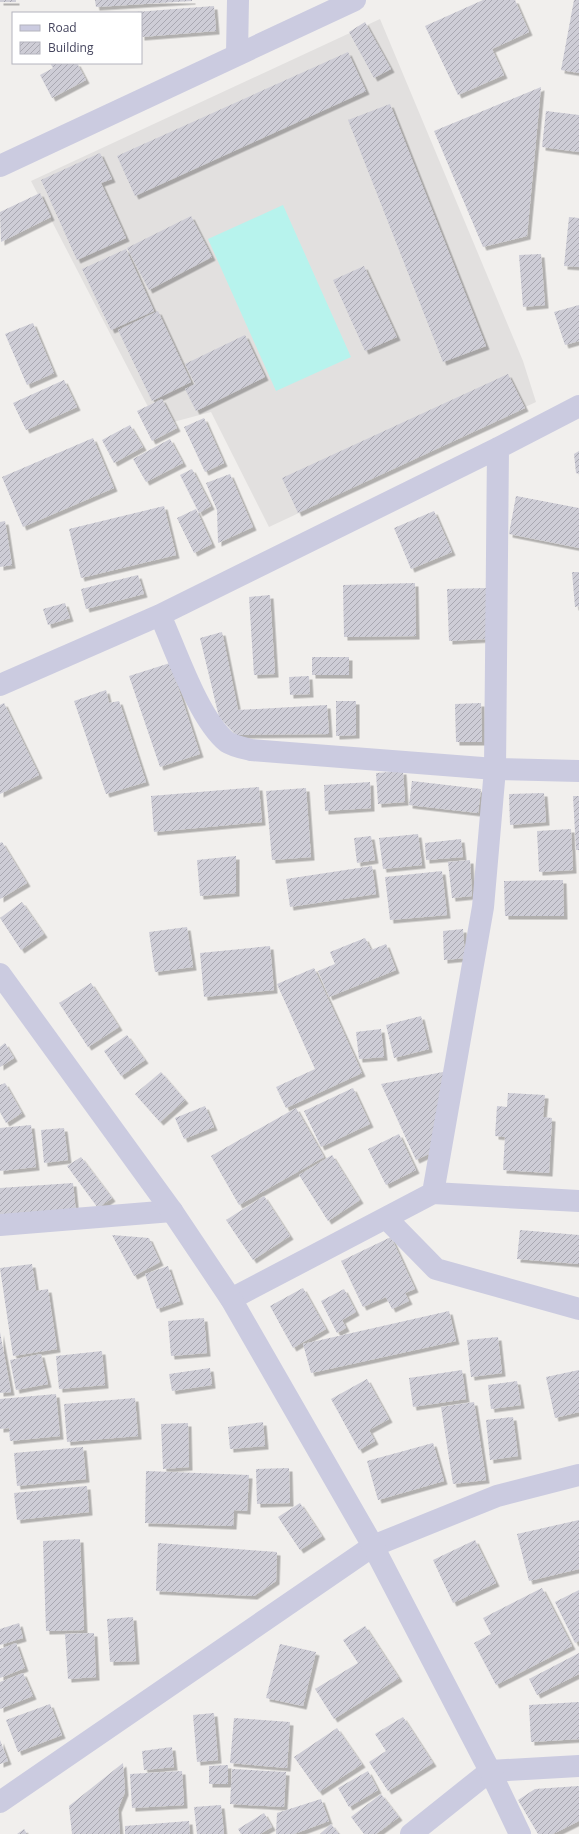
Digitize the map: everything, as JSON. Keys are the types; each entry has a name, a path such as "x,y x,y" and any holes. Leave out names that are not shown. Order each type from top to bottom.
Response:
{"street":[{"path":"238,0 238,54"},
{"path":"0,166 355,0"},
{"path":"0,685 160,615 498,448 579,406"},
{"path":"433,1193 483,907 495,769 498,448"},
{"path":"160,615 200,705 213,729 229,743 250,750 495,769 579,771"},
{"path":"0,974 172,1211 231,1299 373,1546 490,1771 520,1834"},
{"path":"231,1299 433,1193 579,1201"},
{"path":"0,1225 172,1211"},
{"path":"386,1218 436,1269 579,1309"},
{"path":"0,1802 373,1546 497,1496 579,1475"},
{"path":"411,1834 490,1771 579,1766"}],"shaded area":[{"path":"380,19 523,361 536,402 269,527 211,412 158,426 31,181"},
{"path":"283,205 351,357 276,391 208,239"}],"building":[{"path":"0,0 16,0 16,2 0,2"},
{"path":"95,0 192,0 192,1 96,7"},
{"path":"483,0 515,0 529,32 492,49 504,75 458,95 425,26"},
{"path":"574,0 579,0 579,73 561,70"},
{"path":"214,6 216,31 142,37 142,12 136,12"},
{"path":"365,22 391,69 374,78 349,32"},
{"path":"348,52 366,91 135,196 117,156"},
{"path":"51,64 78,64 86,80 52,98 40,75 53,68"},
{"path":"541,87 527,236 483,247 434,131"},
{"path":"390,104 486,346 443,362 348,120"},
{"path":"546,111 579,115 579,152 542,147"},
{"path":"100,153 112,179 101,183 126,238 77,260 41,180"},
{"path":"40,193 51,217 1,242 0,212"},
{"path":"191,216 212,257 149,290 127,248"},
{"path":"569,217 579,218 579,267 564,266"},
{"path":"126,249 154,311 111,330 82,269"},
{"path":"541,254 545,305 523,307 519,255"},
{"path":"364,266 397,337 365,351 333,280"},
{"path":"579,305 579,341 565,345 554,312"},
{"path":"158,311 191,382 152,401 118,330"},
{"path":"33,323 54,373 27,385 5,334"},
{"path":"245,335 265,377 196,411 185,389 195,384 185,364"},
{"path":"508,374 525,408 298,513 282,478"},
{"path":"64,380 77,407 26,430 13,403"},
{"path":"162,399 177,428 152,441 137,411"},
{"path":"204,418 224,463 205,472 184,427"},
{"path":"130,425 143,447 114,463 102,440"},
{"path":"93,438 114,488 23,527 2,477"},
{"path":"170,439 183,463 146,482 133,459"},
{"path":"579,451 579,474 576,473 574,454"},
{"path":"192,469 211,506 199,513 180,475"},
{"path":"230,474 253,527 218,543 217,510 206,483"},
{"path":"516,496 579,508 579,548 509,534"},
{"path":"164,506 176,555 81,578 69,529"},
{"path":"196,509 212,544 194,553 177,518"},
{"path":"434,511 452,552 411,569 394,528"},
{"path":"5,521 12,565 0,567 0,522"},
{"path":"572,572 579,572 579,606 575,607"},
{"path":"138,575 144,594 86,609 81,589"},
{"path":"415,583 416,636 344,637 343,585"},
{"path":"486,588 487,639 449,641 447,589"},
{"path":"270,595 275,674 254,675 249,597"},
{"path":"65,603 70,618 48,625 43,609"},
{"path":"222,632 238,710 327,705 329,734 236,735 219,717 200,638"},
{"path":"312,657 349,657 349,675 312,675"},
{"path":"170,663 200,754 160,767 129,676"},
{"path":"309,676 310,694 290,695 289,677"},
{"path":"106,690 109,703 119,701 146,782 106,794 74,701"},
{"path":"336,701 356,701 356,735 336,736"},
{"path":"4,703 39,775 0,794 0,705"},
{"path":"481,703 482,742 456,742 455,704"},
{"path":"403,771 405,802 378,804 376,773"},
{"path":"412,781 481,789 478,813 409,805"},
{"path":"370,782 371,808 325,811 324,785"},
{"path":"259,787 262,822 154,832 151,796"},
{"path":"306,788 311,857 272,860 266,791"},
{"path":"544,793 546,822 510,825 509,794"},
{"path":"573,796 579,796 579,850 576,850"},
{"path":"571,829 573,870 539,872 537,831"},
{"path":"418,834 422,865 383,869 379,838"},
{"path":"371,836 375,860 357,863 354,838"},
{"path":"461,839 463,857 426,860 425,843"},
{"path":"2,842 27,883 0,899 0,843"},
{"path":"236,856 236,893 200,896 197,860"},
{"path":"470,860 472,896 452,898 448,862"},
{"path":"372,866 376,894 290,907 286,879"},
{"path":"442,871 447,915 390,920 385,877"},
{"path":"563,880 564,916 505,916 504,881"},
{"path":"22,902 44,934 21,950 0,918"},
{"path":"187,927 193,967 155,972 149,932"},
{"path":"463,929 465,958 444,960 443,931"},
{"path":"365,938 371,950 386,944 396,970 329,997 318,971 335,964 330,952"},
{"path":"270,946 274,990 204,997 200,953"},
{"path":"314,968 362,1073 286,1108 276,1087 315,1069 277,984"},
{"path":"91,983 119,1027 88,1047 59,1003"},
{"path":"421,1016 429,1049 394,1058 386,1025"},
{"path":"381,1029 384,1057 359,1059 356,1032"},
{"path":"127,1035 145,1060 121,1076 104,1051"},
{"path":"5,1043 14,1058 0,1067 0,1047"},
{"path":"448,1071 435,1151 416,1160 381,1084"},
{"path":"161,1072 185,1100 160,1122 135,1094"},
{"path":"5,1083 22,1113 6,1123 0,1112 0,1085"},
{"path":"353,1088 370,1124 321,1147 304,1111"},
{"path":"508,1093 545,1095 543,1117 552,1118 549,1173 503,1170 505,1137 495,1136 497,1106 507,1107"},
{"path":"205,1106 214,1127 184,1139 175,1118"},
{"path":"296,1108 324,1157 239,1205 211,1156"},
{"path":"31,1125 36,1167 0,1171 0,1128"},
{"path":"64,1128 68,1160 44,1163 41,1130"},
{"path":"399,1134 416,1170 386,1185 368,1149"},
{"path":"332,1155 360,1200 328,1221 299,1175"},
{"path":"81,1157 112,1198 98,1208 67,1166"},
{"path":"73,1183 76,1213 0,1219 0,1188"},
{"path":"264,1196 290,1236 253,1260 226,1220"},
{"path":"520,1230 579,1235 579,1264 517,1259"},
{"path":"112,1235 149,1238 160,1262 134,1276"},
{"path":"391,1237 415,1289 405,1293 409,1301 392,1309 386,1297 363,1307 341,1261"},
{"path":"32,1264 36,1291 48,1289 57,1349 13,1356 0,1268"},
{"path":"168,1266 180,1301 157,1309 145,1274"},
{"path":"303,1288 326,1329 293,1348 270,1306"},
{"path":"344,1289 356,1312 342,1320 346,1328 337,1333 321,1301"},
{"path":"449,1311 456,1341 311,1373 303,1344"},
{"path":"204,1318 207,1353 171,1356 168,1321"},
{"path":"0,1332 11,1392 0,1393"},
{"path":"498,1337 502,1373 471,1377 467,1340"},
{"path":"102,1351 105,1385 59,1389 56,1356"},
{"path":"41,1354 48,1384 16,1390 10,1360"},
{"path":"210,1368 212,1385 172,1391 169,1374"},
{"path":"462,1370 466,1399 413,1407 409,1378"},
{"path":"579,1370 579,1412 555,1418 546,1377"},
{"path":"367,1379 389,1419 369,1430 375,1441 359,1450 331,1399"},
{"path":"517,1381 521,1405 491,1409 488,1385"},
{"path":"56,1394 60,1436 10,1441 9,1428 0,1429 0,1399"},
{"path":"135,1398 138,1436 67,1442 64,1404"},
{"path":"474,1402 486,1480 453,1484 441,1407"},
{"path":"513,1417 518,1456 490,1460 486,1420"},
{"path":"263,1422 265,1446 230,1449 228,1427"},
{"path":"188,1423 189,1467 163,1469 161,1424"},
{"path":"433,1443 444,1481 378,1500 367,1461"},
{"path":"83,1447 86,1479 17,1486 14,1453"},
{"path":"289,1468 290,1503 257,1504 256,1469"},
{"path":"146,1471 249,1475 247,1511 234,1510 233,1526 145,1523"},
{"path":"87,1486 89,1512 17,1520 14,1493"},
{"path":"300,1503 322,1536 300,1550 278,1517"},
{"path":"579,1520 579,1569 529,1581 517,1534"},
{"path":"80,1539 84,1630 46,1631 43,1541"},
{"path":"475,1540 496,1583 453,1603 433,1560"},
{"path":"158,1543 277,1552 276,1581 254,1596 156,1591"},
{"path":"542,1588 572,1646 496,1685 474,1643 491,1634 483,1618"},
{"path":"579,1590 579,1641 575,1643 555,1602"},
{"path":"133,1617 136,1661 110,1662 107,1619"},
{"path":"19,1623 23,1638 0,1645 0,1629"},
{"path":"365,1626 399,1678 334,1719 315,1689 358,1663 343,1640"},
{"path":"94,1633 96,1677 68,1679 65,1634"},
{"path":"16,1643 25,1668 0,1678 0,1649"},
{"path":"280,1644 316,1652 303,1706 266,1698"},
{"path":"579,1653 579,1674 537,1695 529,1679"},
{"path":"23,1673 33,1696 0,1709 0,1682"},
{"path":"579,1702 579,1739 531,1742 529,1705"},
{"path":"50,1704 62,1735 18,1752 6,1720"},
{"path":"214,1713 218,1760 197,1762 193,1715"},
{"path":"403,1717 433,1763 388,1791 369,1762 386,1751 375,1734"},
{"path":"234,1718 290,1722 287,1768 230,1763"},
{"path":"337,1728 362,1764 319,1792 294,1757"},
{"path":"0,1740 8,1761 0,1764"},
{"path":"172,1747 174,1767 144,1770 142,1751"},
{"path":"123,1763 125,1792 118,1809 120,1834 72,1834 69,1806"},
{"path":"228,1765 228,1784 209,1784 209,1766"},
{"path":"232,1769 286,1772 284,1807 230,1804"},
{"path":"182,1771 184,1805 132,1808 130,1774"},
{"path":"368,1771 378,1790 349,1807 338,1788"},
{"path":"579,1786 579,1821 553,1834 538,1834 518,1800 535,1789"},
{"path":"381,1794 399,1817 376,1834 364,1834 351,1817"},
{"path":"321,1799 329,1821 294,1834 276,1834 277,1813"},
{"path":"221,1805 224,1834 197,1834 194,1807"},
{"path":"264,1813 272,1827 260,1834 241,1834 238,1829"},
{"path":"189,1821 190,1834 125,1834 125,1826"},
{"path":"331,1824 339,1834 320,1834"},
{"path":"24,1829 27,1834 17,1834"}]}
